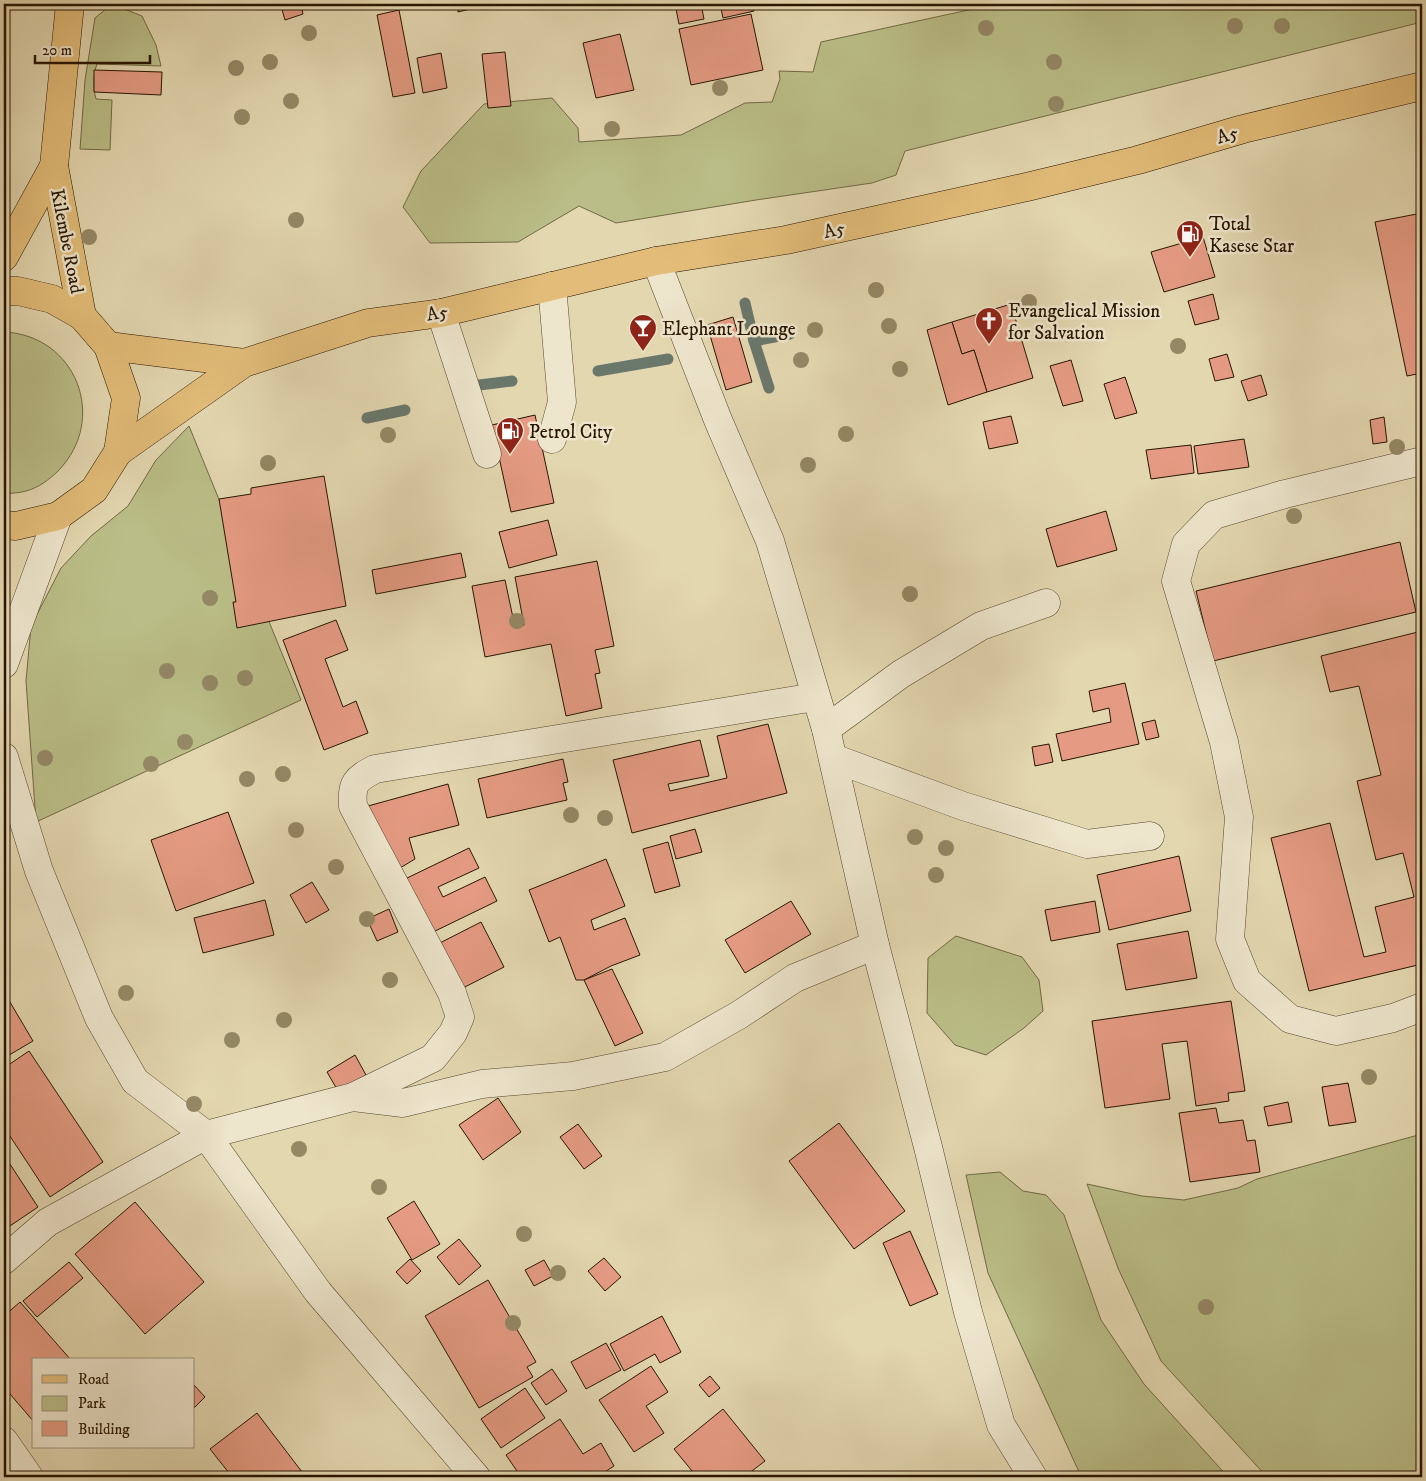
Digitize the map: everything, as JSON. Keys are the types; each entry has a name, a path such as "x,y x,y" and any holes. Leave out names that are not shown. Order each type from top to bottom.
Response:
{"main road":[{"name":"Kilembe Road","path":"70,4 54,166 82,316"},
{"name":"A5","path":"118,452 244,363 368,323 441,313 656,261 786,240 1040,184 1138,160 1243,130 1422,86"},
{"name":"Kilembe Road","path":"4,257 54,166"},
{"name":"Kilembe Road","path":"4,291 18,290 52,299 82,316 108,346 126,398 118,452 94,490 58,516 16,526 4,524"},
{"name":"A5","path":"108,346 244,363"}],"street":[{"path":"656,261 718,420 770,541 826,729 875,944 928,1147 968,1312 1001,1425 1033,1477"},
{"path":"552,286 562,402 552,440"},
{"path":"441,313 487,454"},
{"path":"1422,461 1285,494 1214,515 1186,544 1176,581 1224,742 1239,817 1230,939 1247,981 1290,1019 1336,1031 1394,1018 1422,1007"},
{"path":"4,664 58,516"},
{"path":"826,729 901,674 981,626 1046,604"},
{"path":"4,1260 48,1222 206,1135 353,1097 432,1058 453,1033 460,1017 452,993 353,806 352,790 355,782 375,769 815,697"},
{"path":"4,757 39,871 99,1018 136,1081 206,1135 318,1292 476,1477"},
{"path":"833,758 963,806 1087,844 1150,836"},
{"path":"353,1097 403,1103 482,1084 573,1076 665,1057 739,1015 795,978 875,944"},
{"path":"4,1442 24,1476"}],"green space":[{"path":"112,4 142,16 156,45 161,66 97,64 94,81 96,99 112,100 110,150 80,149 85,80 95,18"},
{"path":"996,4 1422,4 1422,22 905,151 896,175 872,183 616,223 579,206 518,242 430,243 403,207 421,171 484,104 552,98 578,128 579,142 681,135 745,103 772,102 780,79 779,71 813,72 821,42"},
{"path":"4,332 29,337 50,348 66,364 77,383 82,405 81,428 73,450 58,471 35,488 24,492 4,494"},
{"path":"189,426 301,700 36,822 26,681 31,626 61,568 91,536 128,506 156,460"},
{"path":"956,936 1022,957 1039,980 1043,1011 1024,1028 986,1055 955,1045 927,1013 928,958"},
{"path":"1422,1134 1422,1477 1267,1477 1161,1361 1118,1268 1087,1184 1142,1196 1184,1200 1238,1188 1257,1179"},
{"path":"1000,1172 1023,1191 1046,1195 1064,1215 1101,1320 1144,1384 1228,1477 1085,1477 1080,1474 988,1273 966,1175"}],"building":[{"path":"301,4 303,14 285,20 281,6"},
{"path":"457,4 487,4 487,5 458,12"},
{"path":"675,4 701,4 704,19 679,24"},
{"path":"720,4 752,4 754,11 723,18"},
{"path":"399,10 415,93 393,97 377,15"},
{"path":"751,14 763,70 691,85 679,29"},
{"path":"620,34 634,90 596,98 583,43"},
{"path":"505,52 511,106 488,108 482,54"},
{"path":"441,53 447,88 423,93 417,58"},
{"path":"94,70 162,72 161,95 94,92"},
{"path":"1422,213 1422,373 1407,376 1375,222"},
{"path":"1203,237 1215,277 1164,292 1151,252"},
{"path":"1213,294 1219,319 1195,325 1188,301"},
{"path":"1011,304 1033,378 987,392 974,350 962,354 952,322"},
{"path":"733,317 752,382 726,390 707,325"},
{"path":"952,322 962,354 974,350 987,392 948,405 927,330"},
{"path":"1227,354 1234,377 1215,381 1209,359"},
{"path":"1071,360 1083,401 1063,406 1050,366"},
{"path":"1261,375 1267,395 1248,401 1241,381"},
{"path":"1125,377 1137,413 1115,419 1104,384"},
{"path":"535,415 554,503 511,512 492,425"},
{"path":"1011,416 1018,443 989,449 983,422"},
{"path":"1384,417 1387,442 1373,444 1370,420"},
{"path":"1244,439 1249,467 1198,474 1194,446"},
{"path":"1191,445 1194,473 1151,479 1146,450"},
{"path":"324,476 346,606 237,628 233,602 236,602 219,499 251,494 251,488"},
{"path":"1106,511 1117,550 1057,567 1046,529"},
{"path":"548,520 557,555 509,568 499,532"},
{"path":"1400,542 1416,612 1213,661 1196,591"},
{"path":"461,553 466,577 376,594 372,570"},
{"path":"597,561 614,646 595,650 600,673 595,674 602,708 566,716 551,644 485,657 472,586 505,580 515,627 524,625 515,577"},
{"path":"336,620 348,650 325,659 343,707 356,701 368,733 324,750 283,640"},
{"path":"1422,631 1422,964 1309,991 1271,838 1330,823 1364,957 1386,952 1375,907 1414,897 1403,853 1376,860 1357,781 1381,775 1359,686 1330,692 1321,656"},
{"path":"1125,683 1139,744 1062,761 1056,734 1111,722 1109,708 1093,712 1089,691"},
{"path":"1155,720 1159,737 1146,740 1142,723"},
{"path":"768,724 787,793 632,833 613,760 700,740 709,776 668,784 670,791 727,778 717,736"},
{"path":"1049,744 1053,762 1035,766 1032,747"},
{"path":"563,759 568,782 563,783 567,800 487,818 478,779"},
{"path":"448,784 459,825 409,838 415,859 400,868 368,806"},
{"path":"228,812 254,883 176,911 151,840"},
{"path":"695,829 702,852 676,859 670,836"},
{"path":"668,842 680,886 655,893 643,849"},
{"path":"469,848 479,868 438,887 443,897 485,877 497,901 429,934 403,880"},
{"path":"1179,856 1191,911 1109,930 1097,875"},
{"path":"606,859 625,906 591,920 594,930 625,918 640,955 611,966 584,980 576,980 560,937 549,942 529,890"},
{"path":"312,882 329,910 306,923 290,895"},
{"path":"265,900 274,935 203,953 194,918"},
{"path":"791,901 811,934 745,973 725,940"},
{"path":"1095,901 1100,932 1051,941 1045,910"},
{"path":"389,909 398,932 377,941 367,919"},
{"path":"481,922 504,967 457,991 434,946"},
{"path":"1188,931 1197,978 1126,990 1117,944"},
{"path":"612,969 643,1033 615,1046 584,980"},
{"path":"4,992 33,1041 4,1058"},
{"path":"1231,1001 1245,1091 1228,1093 1229,1101 1196,1106 1187,1041 1162,1044 1170,1099 1105,1108 1092,1021"},
{"path":"29,1051 103,1162 50,1197 4,1127 4,1068"},
{"path":"355,1055 366,1075 338,1091 327,1072"},
{"path":"1348,1083 1356,1122 1329,1126 1322,1087"},
{"path":"498,1098 521,1132 483,1160 459,1125"},
{"path":"1288,1102 1292,1122 1268,1126 1264,1107"},
{"path":"1216,1108 1219,1123 1243,1120 1247,1141 1255,1140 1260,1172 1190,1182 1179,1113"},
{"path":"839,1123 905,1211 854,1249 789,1161"},
{"path":"578,1124 602,1156 584,1169 560,1137"},
{"path":"4,1155 38,1207 4,1230"},
{"path":"414,1201 440,1244 412,1260 387,1218"},
{"path":"135,1202 204,1282 145,1334 75,1254"},
{"path":"910,1231 938,1294 910,1306 883,1243"},
{"path":"459,1239 481,1266 459,1285 437,1257"},
{"path":"604,1258 621,1277 605,1291 588,1271"},
{"path":"410,1259 421,1271 407,1284 396,1272"},
{"path":"544,1260 553,1276 534,1286 525,1270"},
{"path":"69,1262 83,1278 37,1317 23,1301"},
{"path":"488,1280 536,1362 527,1367 533,1377 479,1408 425,1316"},
{"path":"20,1302 69,1358 32,1358 32,1420 4,1387 4,1316"},
{"path":"662,1316 681,1352 660,1363 655,1354 624,1371 610,1344"},
{"path":"606,1343 621,1370 586,1389 571,1362"},
{"path":"651,1366 668,1392 646,1406 664,1433 634,1452 599,1400"},
{"path":"552,1369 567,1391 546,1405 531,1383"},
{"path":"710,1376 720,1388 709,1397 699,1385"},
{"path":"195,1386 205,1397 195,1407"},
{"path":"525,1388 545,1418 501,1448 481,1419"},
{"path":"723,1409 765,1461 744,1477 697,1477 674,1449"},
{"path":"257,1413 306,1477 223,1477 229,1473 210,1449"},
{"path":"560,1419 583,1454 601,1443 614,1466 597,1477 521,1477 506,1455"}],"waterway":[{"path":"745,303 754,341 769,388"},
{"path":"754,341 790,334"},
{"path":"598,371 668,359"},
{"path":"479,385 512,381"},
{"path":"367,418 405,410"}],"place":[{"name":"Total Kasese Star","path":"1190,258"},
{"name":"Evangelical Mission for Salvation","path":"989,345"},
{"name":"Elephant Lounge","path":"643,352"},
{"name":"Petrol City","path":"510,455"}]}
